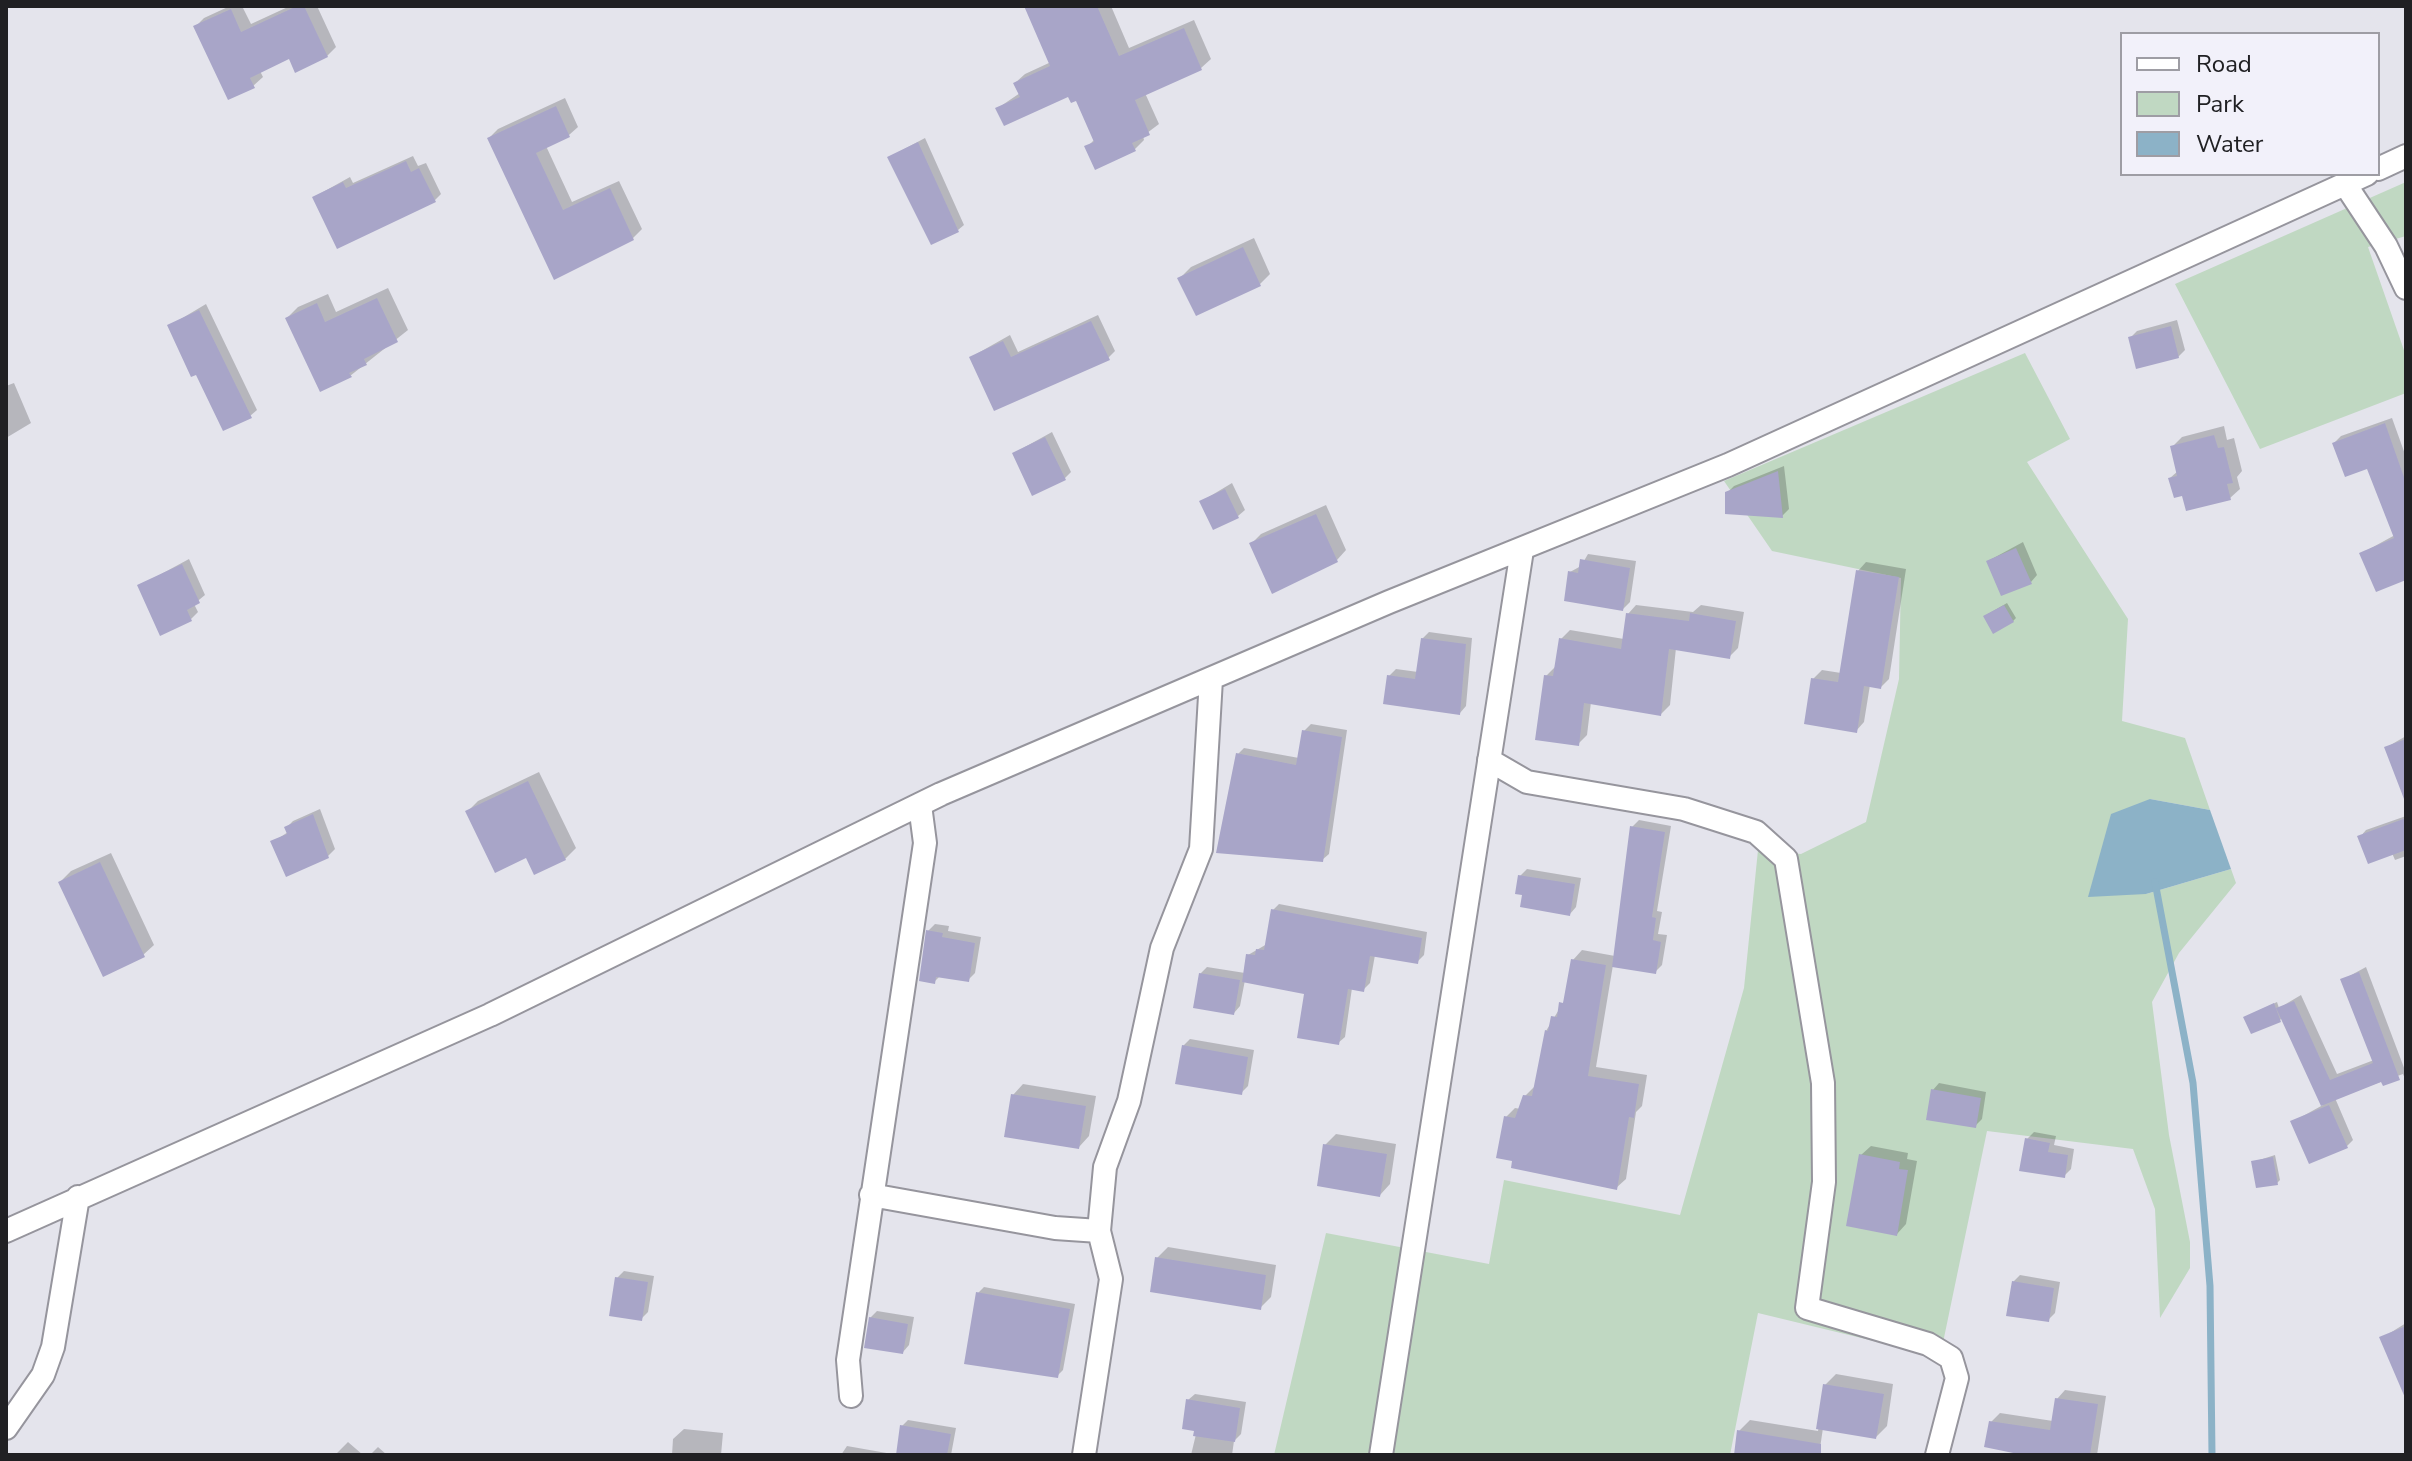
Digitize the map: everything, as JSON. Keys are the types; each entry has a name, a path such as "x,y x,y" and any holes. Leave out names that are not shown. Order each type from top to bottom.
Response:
{"street":[{"path":"2380,168 2406,156"},
{"path":"6,1231 490,1015 920,805 1211,679 1728,465 2363,176"},
{"path":"2345,184 2386,246 2406,288"},
{"path":"1381,1455 1522,550"},
{"path":"1084,1455 1111,1279 1099,1231 1105,1167 1129,1101 1140,1037 1162,948 1201,849 1211,679"},
{"path":"1489,760 1527,782 1684,809 1756,832 1786,859 1823,1083 1824,1182 1807,1308 1928,1344 1951,1358 1957,1378 1937,1455"},
{"path":"851,1396 848,1360 925,843 920,805"},
{"path":"871,1195 1055,1228 1099,1231"},
{"path":"6,1428 43,1375 53,1347 78,1197"}],"green space":[{"path":"2406,182 2406,236 2368,247 2406,356 2406,393 2260,449 2175,284"},
{"path":"2025,353 2070,439 2027,462 2128,619 2122,721 2185,738 2210,810 2150,799 2146,894 2231,869 2236,883 2179,953 2152,1002 2169,1135 2190,1242 2190,1268 2160,1318 2155,1209 2133,1149 1987,1131 1940,1357 1758,1313 1730,1455 1274,1455 1326,1233 1489,1264 1504,1180 1680,1215 1744,988 1758,850 1801,854 1866,822 1899,679 1901,578 1772,551 1724,481"}],"water":[{"path":"2150,799 2210,810 2231,869 2146,894 2088,897 2111,814"}],"building":[{"path":"297,6 304,6 328,57 295,73 289,59 250,78 255,88 228,100 193,26 231,9 241,32"},
{"path":"1024,6 1097,6 1119,56 1184,28 1202,70 1135,100 1150,135 1132,143 1136,151 1095,170 1084,146 1094,142 1076,101 1071,103 1068,97 1004,126 995,108 1020,97 1013,83 1050,66"},
{"path":"556,106 570,137 536,153 563,210 610,188 634,240 554,280 487,138"},
{"path":"918,142 959,232 931,245 887,157"},
{"path":"406,161 411,172 419,168 436,202 337,249 312,197 343,182 346,188"},
{"path":"1243,247 1261,286 1196,316 1177,278"},
{"path":"377,298 398,342 364,359 367,365 349,373 352,377 320,392 285,318 317,303 325,322"},
{"path":"199,310 252,418 223,431 196,375 191,377 167,325"},
{"path":"1091,321 1110,360 994,411 969,357 1003,341 1011,357"},
{"path":"2171,326 2179,358 2136,369 2128,337"},
{"path":"2385,423 2406,483 2406,580 2376,592 2359,553 2394,538 2367,469 2345,477 2332,443"},
{"path":"2214,435 2218,448 2224,447 2233,483 2227,484 2231,500 2186,511 2182,496 2174,498 2168,478 2177,476 2170,446"},
{"path":"1045,437 1066,480 1032,496 1012,453"},
{"path":"1778,471 1783,518 1725,514 1725,492"},
{"path":"1225,489 1239,518 1213,530 1199,501"},
{"path":"1316,514 1338,562 1272,594 1249,543"},
{"path":"2016,548 2032,584 2001,596 1986,561"},
{"path":"1580,559 1630,568 1623,611 1564,601 1568,571 1578,573"},
{"path":"182,564 200,603 187,610 192,621 160,636 137,585"},
{"path":"1856,570 1899,577 1881,689 1864,686 1857,733 1804,724 1811,678 1838,682"},
{"path":"2004,605 2014,622 1993,634 1983,616"},
{"path":"1626,613 1689,621 1690,613 1736,621 1730,659 1669,649 1661,716 1584,703 1579,746 1535,740 1544,675 1553,676 1559,638 1621,649"},
{"path":"1421,638 1466,644 1460,715 1383,704 1387,675 1415,679"},
{"path":"1302,730 1342,737 1323,862 1216,853 1236,753 1296,765"},
{"path":"2406,739 2406,799 2404,799 2384,747"},
{"path":"528,781 566,860 534,875 526,858 495,873 465,811"},
{"path":"313,814 329,858 286,877 270,841 287,834 284,827"},
{"path":"2406,818 2406,850 2368,864 2357,836"},
{"path":"1630,826 1665,832 1652,917 1656,918 1653,940 1661,942 1656,974 1612,967"},
{"path":"100,862 145,957 103,977 58,882"},
{"path":"1518,875 1575,884 1570,916 1520,907 1522,895 1515,894"},
{"path":"1271,909 1422,938 1418,964 1370,956 1364,992 1348,989 1339,1045 1297,1038 1304,994 1242,982 1246,954 1255,955 1256,949 1264,950"},
{"path":"926,930 943,933 942,937 975,943 969,982 936,977 935,984 919,981"},
{"path":"1571,959 1606,965 1588,1076 1639,1084 1634,1118 1629,1117 1617,1190 1511,1168 1512,1161 1496,1158 1504,1116 1515,1118 1523,1095 1532,1096 1545,1030 1548,1031 1551,1016 1557,1017 1559,1002 1563,1003"},
{"path":"2359,972 2400,1080 2383,1086 2381,1082 2321,1106 2276,1008 2294,1001 2330,1080 2373,1063 2340,979"},
{"path":"1199,973 1240,980 1234,1015 1193,1008"},
{"path":"2274,1003 2281,1022 2251,1034 2243,1017"},
{"path":"1182,1045 1248,1057 1242,1095 1175,1084"},
{"path":"1931,1089 1981,1098 1976,1128 1926,1120"},
{"path":"1011,1094 1086,1106 1079,1149 1004,1137"},
{"path":"2329,1105 2348,1148 2309,1164 2290,1121"},
{"path":"2025,1138 2050,1143 2048,1152 2068,1155 2065,1178 2019,1171"},
{"path":"1323,1144 1387,1154 1380,1197 1317,1186"},
{"path":"1859,1154 1900,1162 1899,1169 1908,1170 1897,1236 1846,1226"},
{"path":"2273,1157 2278,1185 2256,1188 2251,1161"},
{"path":"1155,1257 1266,1275 1261,1310 1150,1292"},
{"path":"615,1277 648,1282 642,1321 609,1316"},
{"path":"2012,1281 2054,1288 2049,1322 2006,1316"},
{"path":"976,1292 1070,1309 1058,1378 964,1364"},
{"path":"869,1317 908,1324 903,1354 864,1348"},
{"path":"2406,1326 2406,1400 2379,1337"},
{"path":"1823,1384 1884,1394 1876,1439 1816,1429"},
{"path":"2055,1398 2098,1404 2090,1455 2023,1455 1984,1447 1989,1421 2050,1430"},
{"path":"1186,1399 1240,1408 1235,1442 1193,1436 1194,1431 1182,1429"},
{"path":"900,1425 951,1434 947,1455 896,1455"},
{"path":"1737,1430 1821,1444 1821,1455 1734,1455"}],"waterway":[{"path":"2155,882 2193,1083 2210,1286 2212,1455"}]}
